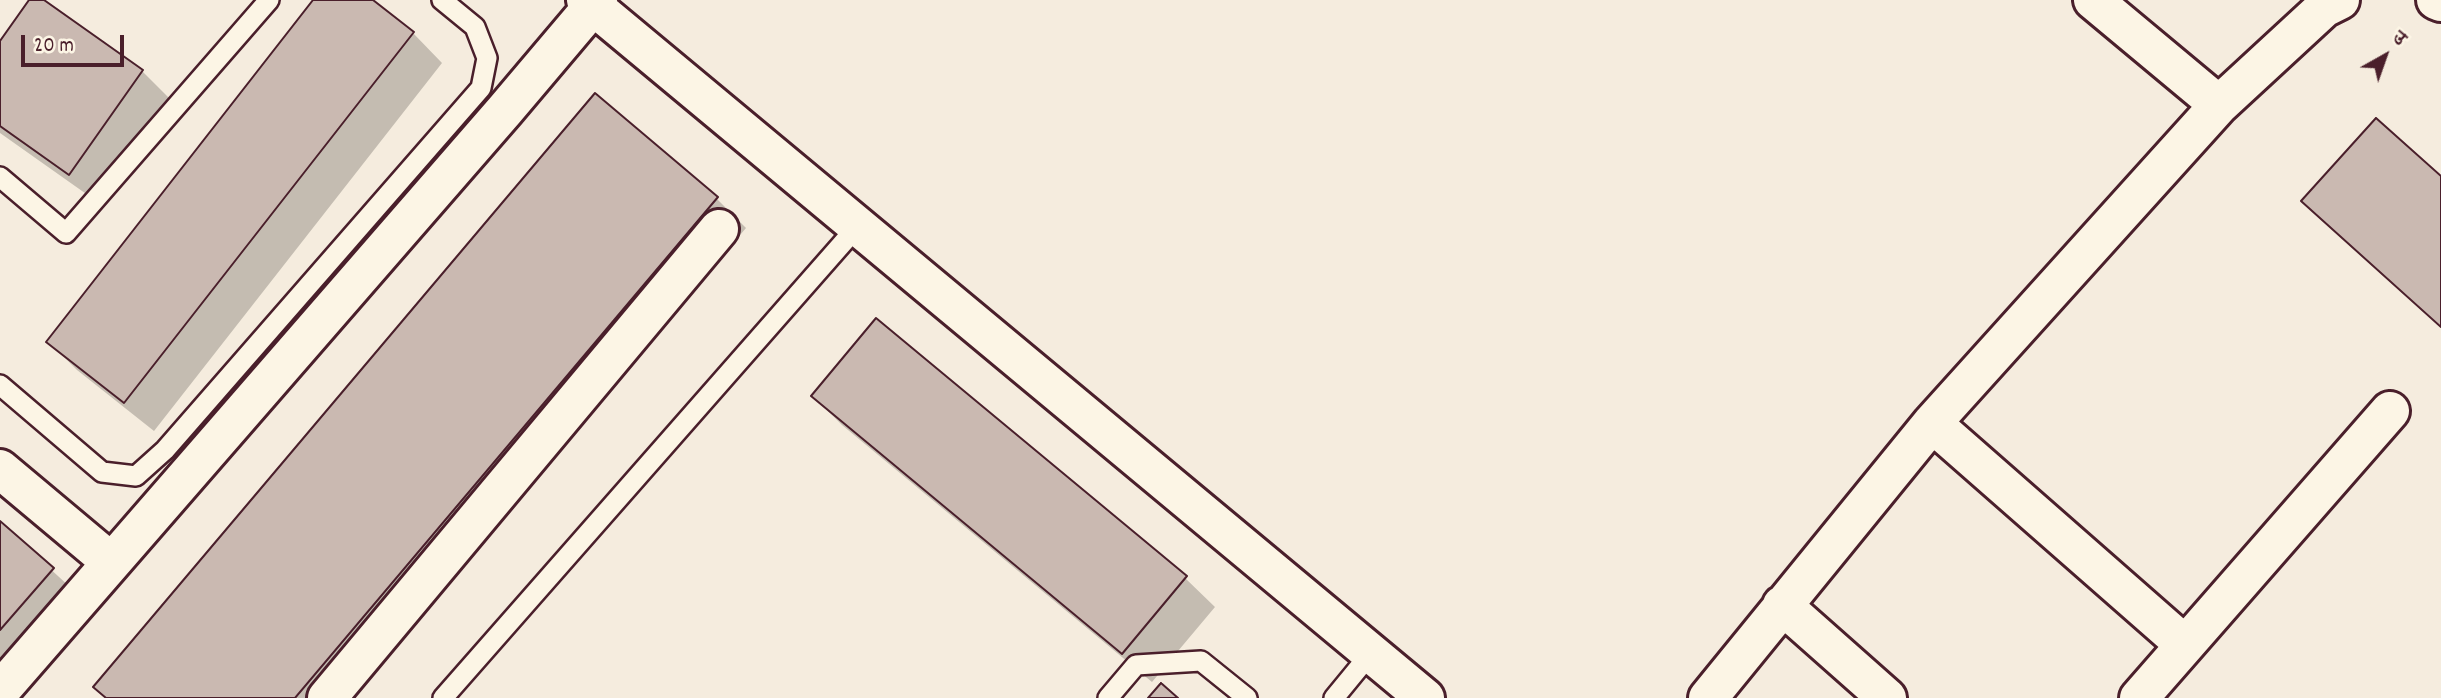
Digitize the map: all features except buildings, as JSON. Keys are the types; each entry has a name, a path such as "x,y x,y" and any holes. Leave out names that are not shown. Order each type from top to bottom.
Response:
{"street":[{"path":"2093,0 2219,105"},
{"path":"1708,698 1932,423 2219,105 2324,8 2340,0"},
{"path":"2435,0 2441,2"},
{"path":"0,691 505,110 592,2 856,228 1424,698"},
{"path":"327,698 719,229"},
{"path":"2139,698 2389,411"},
{"path":"1932,423 2185,645"},
{"path":"0,469 111,562"},
{"path":"1782,605 1887,698"}],"lane":[{"path":"0,177 66,233 269,0"},
{"path":"0,385 102,472 136,476 164,450 481,88 487,58 475,27 442,0"},
{"path":"443,698 856,228"},
{"path":"1334,698 1371,653"},
{"path":"1108,698 1136,665 1201,662 1247,698"}]}
